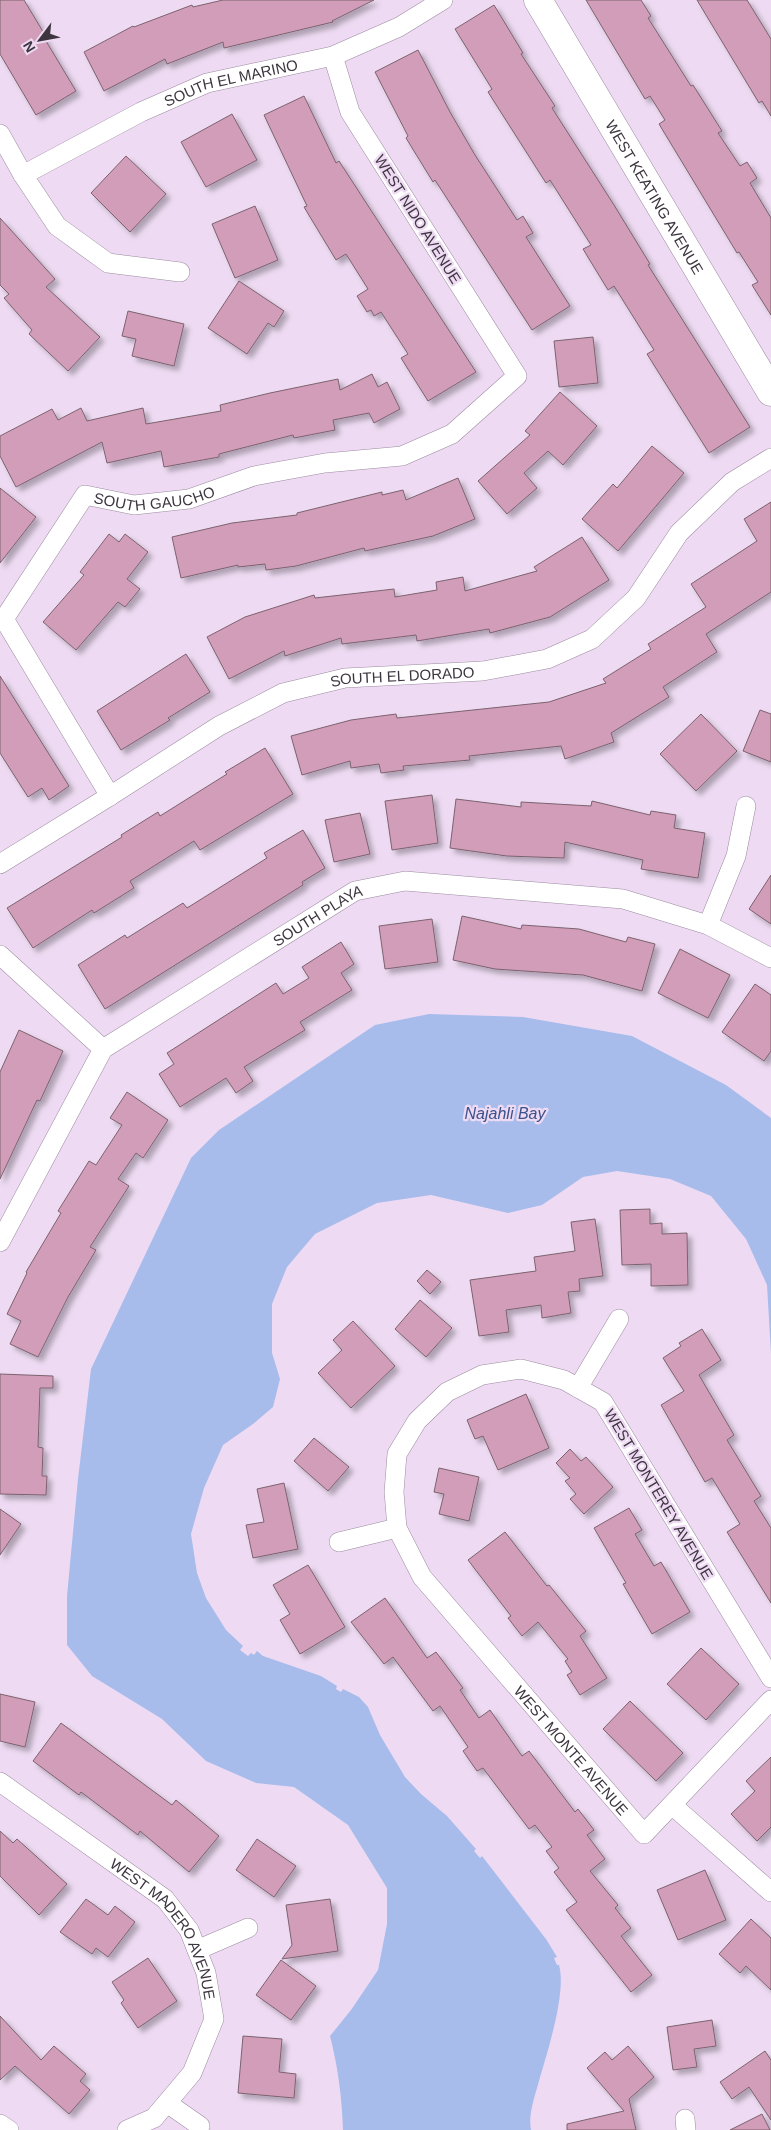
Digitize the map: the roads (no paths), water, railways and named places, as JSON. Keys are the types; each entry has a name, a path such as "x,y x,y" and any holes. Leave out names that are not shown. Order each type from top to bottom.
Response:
{"street":[{"name":"SOUTH EL MARINO","path":"23,175 141,112 207,83 333,56 399,27 442,0"},
{"name":"WEST KEATING AVENUE","path":"538,0 771,392"},
{"name":"WEST NIDO AVENUE","path":"333,56 350,112 517,376"},
{"path":"0,134 23,175 57,226 108,263 180,272"},
{"name":"SOUTH GAUCHO","path":"110,796 4,619 85,495 134,505 189,499 254,476 325,463 402,456 452,434 517,376"},
{"name":"SOUTH EL DORADO","path":"0,864 219,726 283,694 345,678 483,671 547,659 592,638 636,598 679,533 732,482 771,458"},
{"path":"708,925 736,856 746,806"},
{"name":"SOUTH PLAYA","path":"0,1242 103,1049 355,892 405,881 622,899 708,925 771,958"},
{"path":"0,955 103,1049"},
{"path":"578,1388 619,1319"},
{"name":"WEST MONTEREY AVENUE","path":"447,1392 482,1375 521,1369 564,1380 603,1402 771,1678"},
{"name":"WEST MONTE AVENUE","path":"447,1392 417,1421 397,1454 394,1492 397,1528 422,1577 644,1834 672,1805"},
{"path":"339,1542 397,1528"},
{"path":"771,1700 672,1805 771,1892"},
{"name":"WEST MADERO AVENUE","path":"0,1782 165,1899 189,1930 206,1973 214,2019 192,2073 154,2118 128,2130"},
{"path":"197,1950 248,1928"},
{"path":"167,2103 200,2126"},
{"path":"0,2124 9,2130"}],"water":[{"name":"Najahli Bay","path":"429,1014 523,1017 632,1036 726,1085 771,1118 771,1354 767,1285 746,1239 711,1196 670,1179 617,1171 583,1177 542,1205 508,1213 431,1195 377,1203 315,1234 287,1267 272,1304 272,1353 280,1379 273,1407 223,1445 204,1488 191,1534 197,1573 206,1598 226,1630 243,1646 240,1650 248,1656 251,1653 254,1655 257,1651 263,1656 321,1676 337,1686 336,1689 341,1692 343,1689 359,1697 368,1707 380,1735 405,1777 421,1794 447,1816 476,1849 474,1851 480,1858 482,1856 546,1939 557,1957 554,1958 557,1965 559,1965 561,1977 558,2006 551,2039 532,2105 531,2130 343,2130 339,2083 330,2036 351,2010 378,1970 387,1924 387,1888 348,1825 294,1787 256,1783 206,1761 162,1719 92,1676 67,1645 67,1596 91,1369 191,1158 219,1130 375,1025"}]}
